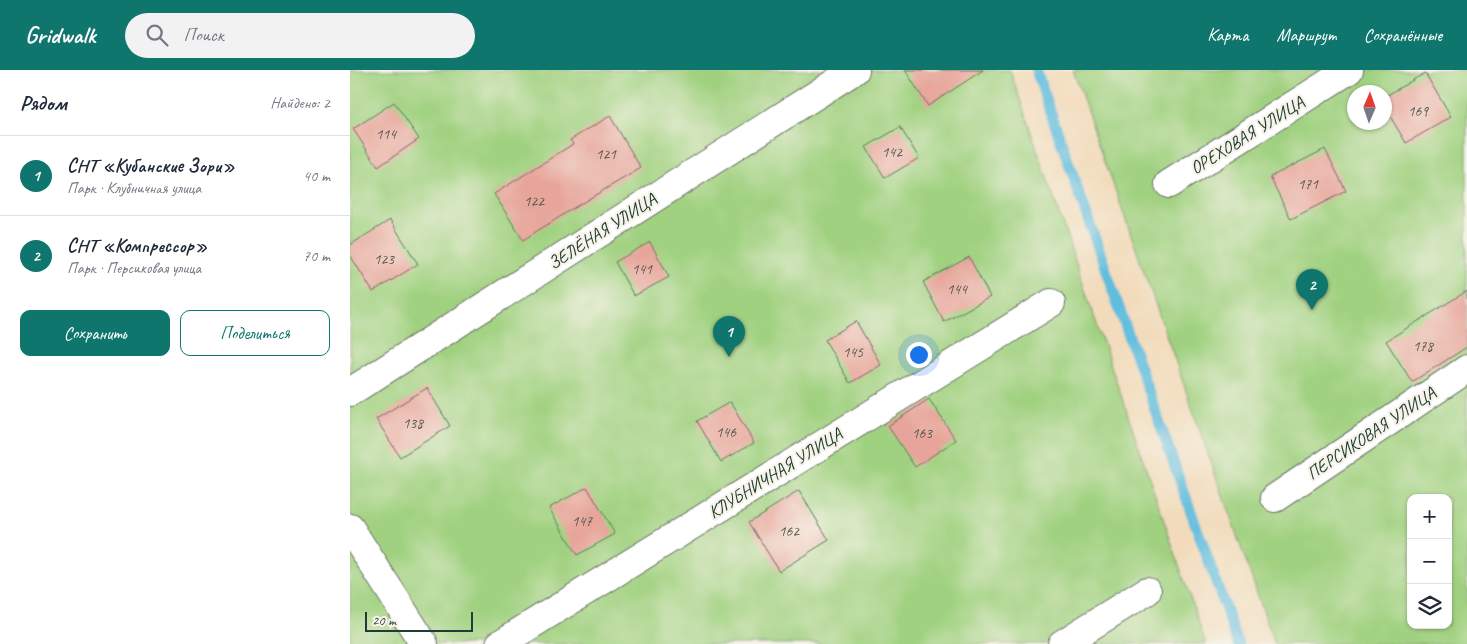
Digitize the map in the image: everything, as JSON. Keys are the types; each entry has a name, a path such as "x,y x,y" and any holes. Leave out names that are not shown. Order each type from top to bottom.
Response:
{"street":[{"name":"ЗЕЛЁНАЯ УЛИЦА","path":"350,392 855,70"},
{"name":"ОРЕХОВАЯ УЛИЦА","path":"1169,184 1349,70"},
{"name":"КЛУБНИЧНАЯ УЛИЦА","path":"500,644 1051,303"},
{"name":"ПЕРСИКОВАЯ УЛИЦА","path":"1275,498 1467,369"},
{"path":"350,528 424,644"},
{"path":"1062,644 1147,591"}],"green space":[{"path":"350,70 1010,70 1206,644 350,644"},
{"path":"1073,70 1467,70 1467,644 1275,644"}],"building":[{"path":"905,70 983,70 928,106"},
{"path":"1425,73 1451,117 1406,143 1392,119 1392,92"},
{"path":"394,102 419,139 378,167 353,129"},
{"path":"610,116 641,168 523,240 494,194 573,144 570,140"},
{"path":"900,127 919,158 885,178 866,147"},
{"path":"1325,149 1346,191 1291,219 1270,177"},
{"path":"390,220 418,264 373,292 350,255 350,245"},
{"path":"650,242 669,277 634,296 615,262"},
{"path":"969,257 990,297 944,322 923,282"},
{"path":"1467,291 1467,347 1412,382 1386,341"},
{"path":"856,321 881,365 850,383 825,340"},
{"path":"427,388 450,426 400,457 376,419"},
{"path":"929,399 956,440 915,467 888,426"},
{"path":"730,402 754,443 721,462 697,421"},
{"path":"587,487 615,534 577,555 549,508"},
{"path":"799,491 829,540 779,571 749,522"}],"waterway":[{"path":"1036,70 1238,644"}],"place":[{"name":"СНТ «Компрессор»","path":"1312,310"},
{"name":"СНТ «Кубанские Зори»","path":"729,357"}]}
